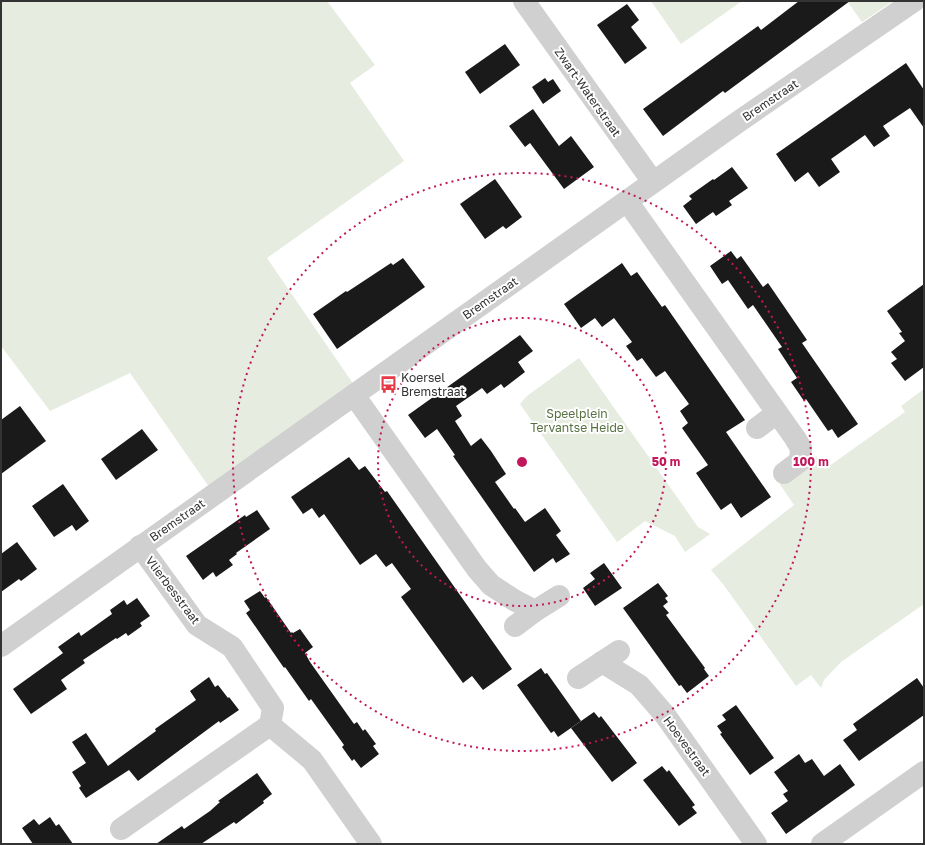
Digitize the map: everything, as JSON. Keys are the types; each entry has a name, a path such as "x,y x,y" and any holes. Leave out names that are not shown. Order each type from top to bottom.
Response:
{"street":[{"name":"Zwart-Waterstraat","path":"524,1 653,182"},
{"name":"Bremstraat","path":"1,646 653,182 914,1"},
{"path":"627,201 801,448 800,461 784,473"},
{"path":"354,395 477,569 491,585 514,600 535,611"},
{"path":"757,428 777,413"},
{"name":"Vlierbesstraat","path":"140,546 197,625 232,647 273,708 270,725"},
{"path":"515,626 559,596"},
{"name":"Hoevestraat","path":"578,678 611,657 639,685 665,715 756,844"},
{"path":"121,829 270,725 312,760 371,844"},
{"path":"822,844 924,772"}],"green space":[{"path":"1,1 327,1 375,65 350,83 404,161 267,258 354,385 209,487 130,373 50,411 1,346"},
{"path":"651,1 742,1 681,44"},
{"path":"847,1 893,1 862,22"},
{"name":"Speelplein Tervantse Heide","path":"579,358 698,527 710,534 685,552 675,536 645,521 617,542 520,404 527,396"},
{"path":"924,389 924,604 841,662 824,680 821,688 811,675 796,686 723,584 711,570 794,505 779,483 816,456 825,469 905,412 901,406"}],"building":[{"path":"799,1 850,1 725,93 723,91 663,136 643,109 758,26 761,30"},
{"path":"627,4 639,20 631,27 647,48 625,64 597,25"},
{"path":"505,44 520,65 480,94 465,72"},
{"path":"906,63 924,90 924,128 910,108 883,126 890,136 874,147 865,135 831,159 840,172 819,187 808,172 795,182 776,154"},
{"path":"545,78 548,82 553,79 561,91 543,104 532,87"},
{"path":"533,109 559,146 571,136 594,167 564,189 530,143 525,147 509,126"},
{"path":"732,167 748,188 729,201 732,205 716,216 713,212 696,224 683,206 692,199 689,196"},
{"path":"495,179 522,217 506,229 503,226 485,239 460,204"},
{"path":"731,251 737,259 741,256 763,287 768,283 807,340 802,343 858,424 838,438 832,429 828,431 806,399 804,401 791,382 797,378 778,349 782,347 753,305 748,309 728,280 722,284 710,266"},
{"path":"403,258 425,287 337,349 313,314 391,263 393,265"},
{"path":"622,263 631,276 637,272 662,307 665,305 745,420 726,432 771,497 741,518 731,503 721,510 696,473 708,465 682,428 688,423 680,411 689,404 665,371 656,377 642,358 637,361 626,346 632,342 614,318 602,327 595,318 581,328 564,304"},
{"path":"924,284 924,367 905,381 891,363 897,359 891,352 905,341 899,333 902,332 887,311"},
{"path":"520,335 533,351 518,362 525,372 504,388 501,384 487,394 482,388 456,406 462,416 455,421 471,446 481,438 491,451 506,474 495,482 525,522 545,508 561,531 556,535 570,554 556,563 553,558 534,572 453,456 455,455 437,429 425,438 408,415"},
{"path":"20,406 46,441 1,474 1,420"},
{"path":"142,429 158,450 116,480 101,459"},
{"path":"349,457 359,470 365,466 385,492 387,491 512,669 483,690 472,676 463,683 401,597 411,589 392,563 386,567 376,554 360,565 324,514 319,518 312,508 303,514 291,497"},
{"path":"63,484 89,521 76,531 72,525 54,537 32,506"},
{"path":"257,510 270,529 236,553 237,554 229,560 233,565 216,577 213,572 203,580 186,556 245,515 246,517"},
{"path":"17,542 37,569 21,581 19,579 1,592 1,554"},
{"path":"604,563 622,588 595,606 583,588 595,579 590,573"},
{"path":"658,583 668,596 665,598 668,602 663,606 669,613 666,615 705,668 704,669 709,676 687,693 681,685 679,686 623,608"},
{"path":"260,591 265,598 266,597 291,633 300,629 313,647 305,653 310,662 354,724 357,722 363,731 365,729 376,744 373,746 379,754 361,768 354,759 352,761 342,747 344,745 311,699 309,701 285,667 284,668 246,613 250,610 244,601"},
{"path":"137,598 150,616 140,623 142,626 128,636 126,633 117,639 116,638 83,660 85,663 61,680 67,689 31,714 13,689 63,653 58,647 79,632 81,636 112,614 110,610 124,600 127,605"},
{"path":"541,668 545,674 547,673 581,721 558,737 554,731 551,733 517,685"},
{"path":"209,677 215,687 218,685 239,710 220,723 219,721 138,781 129,770 86,798 79,788 81,786 72,772 86,763 72,742 86,733 108,766 156,731 155,729 196,700 190,691"},
{"path":"917,678 924,688 924,715 859,761 843,740 857,730 853,724"},
{"path":"736,705 774,758 750,775 720,734 722,733 717,726 726,720 722,715"},
{"path":"594,712 599,718 601,716 637,763 612,782 571,728"},
{"path":"799,754 805,763 812,759 824,776 840,764 855,785 786,834 771,813 788,801 783,794 788,791 774,772"},
{"path":"662,766 667,772 669,770 695,805 692,807 697,813 679,826 643,780"},
{"path":"257,773 272,794 263,801 264,803 236,824 234,822 201,844 156,844 182,826 184,829 210,811 220,802 218,801"},
{"path":"50,817 56,826 59,824 73,844 33,844 22,828 34,819 39,825"}],"place":[{"name":"Koersel Bremstraat","path":"388,384"}]}
